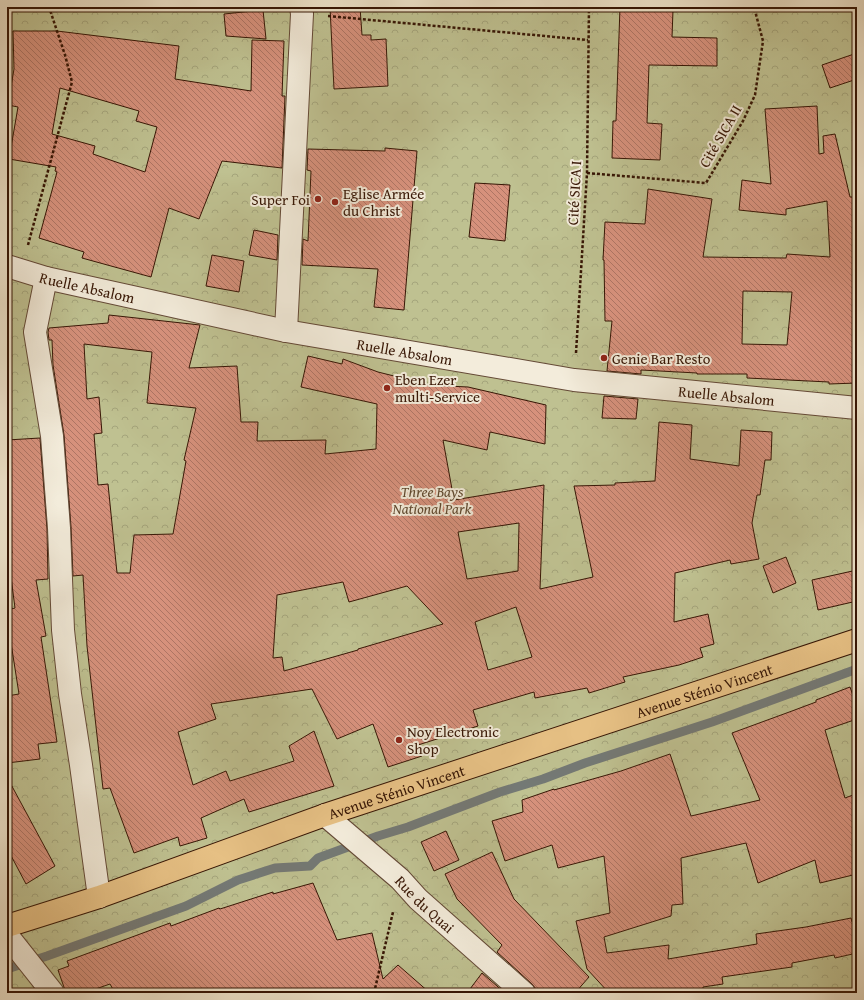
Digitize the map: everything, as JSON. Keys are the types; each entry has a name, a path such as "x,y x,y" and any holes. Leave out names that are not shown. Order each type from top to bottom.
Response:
{"main road":[{"name":"Avenue Sténio Vincent","path":"7,926 99,897 325,815 857,640"}],"street":[{"path":"286,330 302,10"},
{"name":"Ruelle Absalom","path":"14,268 46,278 286,330 574,380 857,408"},
{"path":"46,278 35,332 52,436 63,630 70,694 82,765 99,897"},
{"name":"Rue du Quai","path":"325,815 400,879 418,899 524,993"},
{"path":"7,935 53,993"}],"path":[{"path":"14,268 72,82 65,55 49,7"},
{"name":"Cité SICA I","path":"574,380 586,173 589,7"},
{"name":"Cité SICA II","path":"586,173 706,183 743,121 755,95 763,41 754,7"},
{"path":"302,10 588,40"},
{"path":"374,993 400,879"}],"green space":[{"name":"Three Bays National Park","path":"7,7 857,7 857,993 7,993"}],"building":[{"path":"330,7 360,7 362,35 371,35 371,40 386,39 388,86 334,89"},
{"path":"620,7 651,7 651,9 673,10 672,37 717,38 717,66 649,65 647,123 662,124 660,160 612,158 613,121 616,121"},
{"path":"263,10 266,39 226,36 224,14"},
{"path":"13,31 57,31 179,46 175,79 251,91 252,40 284,41 282,96 285,96 282,168 222,161 199,219 169,208 151,277 82,258 84,252 39,238 57,172 55,171 56,167 9,159 18,107 8,105 14,69","holes":["60,88 139,111 136,121 157,127 145,172 93,154 95,146 52,134"]},
{"path":"857,53 857,79 830,88 822,65"},
{"path":"817,106 819,154 824,153 823,136 835,134 850,197 857,197 857,314 855,350 857,350 857,383 829,384 829,382 747,378 747,374 697,374 641,370 641,374 607,371 612,321 605,321 603,260 605,222 645,224 648,189 712,199 703,257 786,258 787,254 830,257 827,201 786,209 786,215 739,210 742,180 771,184 765,109","holes":["743,291 792,292 787,345 742,344"]},
{"path":"385,148 417,151 404,310 374,307 378,269 302,265 303,239 308,241 311,171 307,170 308,149 385,151"},
{"path":"475,183 510,185 505,241 469,237"},
{"path":"254,230 278,235 277,260 249,255"},
{"path":"212,255 244,261 239,292 206,286"},
{"path":"109,315 200,325 189,368 237,366 241,422 258,422 257,441 326,440 325,454 376,449 377,404 301,387 308,356 342,364 343,359 378,372 406,379 405,384 468,387 546,405 545,444 490,432 487,450 443,440 454,500 544,485 540,589 593,577 574,486 615,485 615,483 655,481 659,422 692,425 690,459 739,466 741,430 772,432 771,460 765,460 760,495 757,495 752,523 759,559 731,564 730,560 675,573 674,622 708,614 714,644 700,648 703,657 679,665 623,677 625,682 589,693 587,688 535,698 534,692 473,710 478,726 418,745 422,756 388,767 373,724 337,739 312,689 211,704 216,719 178,732 193,785 226,771 230,781 294,761 289,746 314,731 334,786 249,812 244,799 201,818 207,838 180,846 178,837 134,853 110,788 103,789 87,646 83,575 73,576 64,435 53,365 52,340 49,340 48,332 49,328 108,323","holes":["84,344 152,352 147,403 196,408 184,460 186,461 173,534 134,535 130,573 117,573 108,484 98,485 94,434 102,433 99,397 87,399","519,523 518,571 467,579 458,532","343,582 349,602 407,586 443,624 284,671 282,657 273,658 277,595","516,607 532,657 488,670 475,622"]},
{"path":"604,396 638,399 636,419 602,418"},
{"path":"40,438 47,529 48,579 36,580 46,636 41,637 57,742 38,744 40,759 7,763 7,696 19,694 11,643 7,643 7,610 15,608 8,554 12,553 7,516 7,440"},
{"path":"786,557 796,583 773,593 763,566"},
{"path":"857,570 857,601 818,610 812,580"},
{"path":"850,687 857,707 857,719 825,730 845,798 853,795 857,821 857,874 820,883 815,860 758,883 746,843 681,858 683,904 672,905 671,916 604,937 607,953 669,945 668,959 757,944 756,934 806,927 851,918 852,922 857,921 857,953 835,958 834,955 792,963 792,967 722,977 723,984 703,987 703,993 609,993 587,969 576,921 610,913 604,856 558,868 552,845 505,861 492,821 523,812 522,800 554,789 621,771 670,754 691,816 760,800 732,733 816,702 816,700"},
{"path":"7,777 55,866 26,884 7,848"},
{"path":"446,831 459,860 434,871 421,842"},
{"path":"492,852 514,899 589,977 575,993 536,993 536,989 532,984 497,952 502,945 457,899 445,874"},
{"path":"313,883 337,940 372,933 383,979 398,965 430,993 115,993 110,984 84,993 66,993 58,970 69,966 67,961 170,923 171,926 219,908 220,909 273,892 273,894"},
{"path":"482,973 505,993 467,993"}],"waterway":[{"path":"7,969 186,906 238,880 275,868 310,866 318,858 378,836 408,827 500,792 712,722 857,669"}],"place":[{"name":"Super Foi","path":"318,199"},
{"name":"Eglise Armée du Christ","path":"335,202"},
{"name":"Genie Bar Resto","path":"604,358"},
{"name":"Eben Ezer multi-Service","path":"387,388"},
{"name":"Noy Electronic Shop","path":"399,740"}]}
